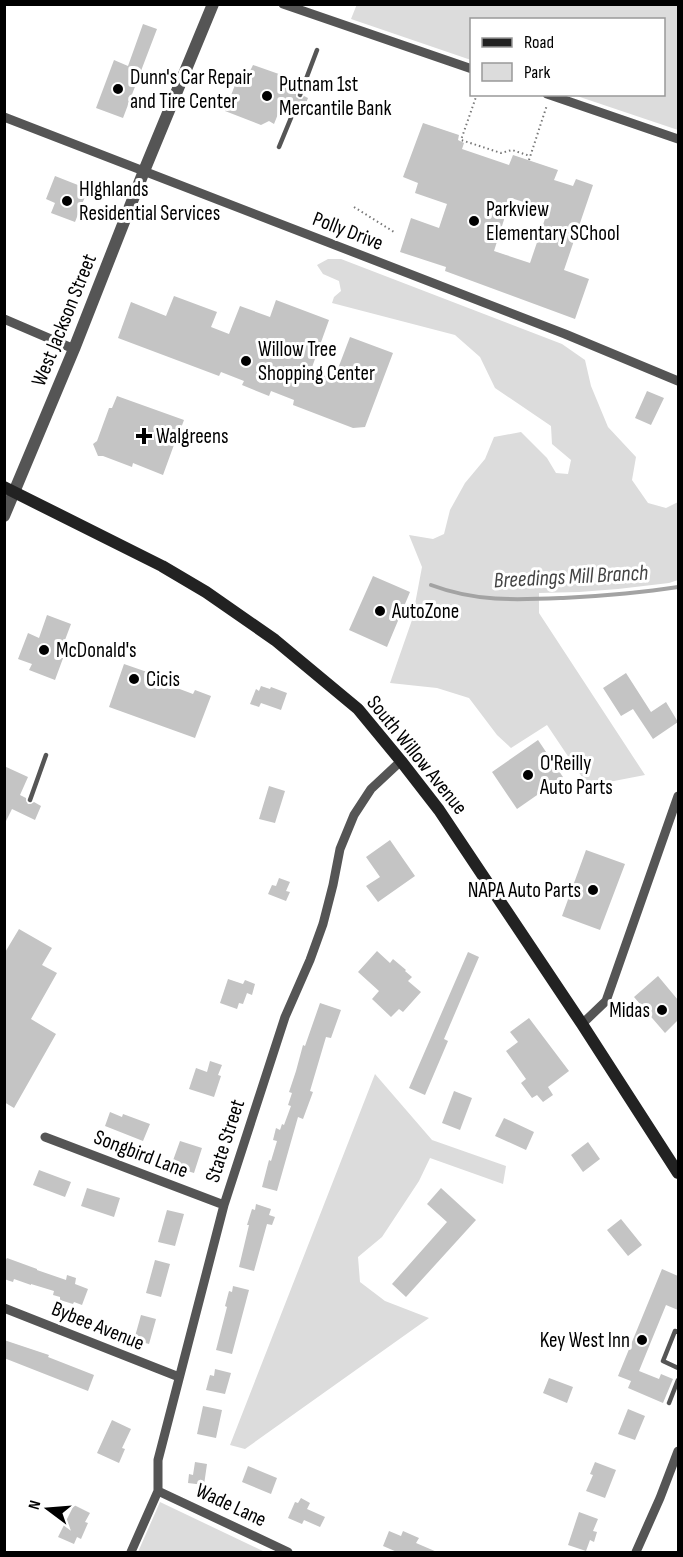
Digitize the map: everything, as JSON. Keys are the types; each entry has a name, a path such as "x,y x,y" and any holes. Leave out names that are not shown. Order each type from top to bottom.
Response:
{"main road":[{"name":"South Willow Avenue","path":"9,489 162,566 206,592 275,640 358,709 439,810 678,1173"}],"street":[{"name":"West Jackson Street","path":"4,516 9,489 74,349 213,4"},
{"path":"286,5 470,69"},
{"path":"547,100 678,139"},
{"name":"Polly Drive","path":"4,117 565,334 678,381"},
{"path":"4,319 74,349"},
{"name":"State Street","path":"131,1552 158,1491 158,1460 224,1205 285,1017 310,960 322,924 340,849 354,815 371,789 401,761"},
{"path":"582,1024 606,1001 678,796"},
{"name":"Songbird Lane","path":"45,1137 224,1205"},
{"name":"Bybee Avenue","path":"4,1308 179,1377"},
{"path":"636,1552 678,1451"},
{"name":"Wade Lane","path":"158,1491 288,1552"}],"lane":[{"path":"300,95 317,50"},
{"path":"279,147 293,113"},
{"path":"30,800 46,755"},
{"path":"678,1332 675,1331 663,1361 678,1368"},
{"path":"669,1403 678,1380"}],"path":[{"path":"476,96 461,140 501,153 512,150 530,156"},
{"path":"529,160 547,100"},
{"path":"354,207 394,231"}],"green space":[{"path":"357,4 678,5 678,130 577,96 665,96 665,18 470,18 470,60 351,19"},
{"path":"328,259 341,259 562,344 585,360 591,386 608,427 636,457 632,480 648,503 666,508 678,502 678,580 618,589 539,593 539,613 645,775 588,786 547,725 511,748 497,735 469,698 437,688 390,683 412,620 422,567 409,535 433,539 444,534 450,510 465,483 485,459 494,437 521,432 547,458 556,473 568,474 571,460 552,444 551,426 495,388 480,357 455,335 332,303 334,297 341,291 339,281 323,274 317,265"},
{"path":"375,1074 432,1140 506,1166 503,1184 430,1158 419,1181 382,1237 358,1257 360,1282 385,1301 429,1318 245,1449 230,1445"},
{"path":"160,1502 265,1552 138,1552"}],"building":[{"name":"Dunn's Car Repair and Tire Center","path":"143,24 157,29 123,118 96,108 114,60 128,66"},
{"name":"Putnam 1st Mercantile Bank","path":"253,65 293,79 288,91 296,93 299,99 304,96 308,98 301,116 297,115 294,109 289,112 280,109 274,124 269,121 261,125 225,111 240,72 250,71"},
{"name":"Parkview Elementary SChool","path":"423,123 459,135 458,140 464,143 462,149 509,165 513,155 558,170 554,180 573,186 576,179 593,185 564,270 589,279 575,319 445,271 446,267 400,252 411,218 439,228 447,204 415,193 418,183 403,177","holes":["511,198 548,210 530,263 494,251"]},
{"name":"HIghlands Residential Services","path":"55,176 88,189 75,222 51,213 55,203 46,199"},
{"name":"Willow Tree Shopping Center","path":"174,296 217,312 211,327 229,334 240,306 270,317 276,300 329,320 311,370 334,379 350,337 393,353 365,427 353,428 293,405 294,400 271,391 269,396 242,385 244,381 221,372 219,376 118,338 131,302 166,316"},
{"path":"647,391 664,398 651,425 635,418"},
{"name":"Walgreens","path":"117,396 184,420 181,428 190,431 185,445 175,442 163,475 133,463 132,467 98,456 93,444 97,441 109,408 112,408"},
{"name":"AutoZone","path":"373,576 410,592 387,647 349,630"},
{"name":"McDonald's","path":"47,615 71,624 65,640 69,642 55,680 29,670 32,664 18,659 28,633 39,638"},
{"path":"124,664 147,672 145,676 193,694 195,690 211,696 195,738 109,707"},
{"path":"626,673 651,712 666,702 678,722 653,739 633,709 621,716 603,688"},
{"path":"261,686 287,693 281,710 261,703 259,707 250,704 256,689 259,691"},
{"name":"O'Reilly Auto Parts","path":"538,740 563,777 517,809 492,772"},
{"path":"4,766 28,777 20,795 26,798 28,804 34,802 41,806 35,820 12,809 4,825"},
{"path":"269,786 285,791 275,823 259,819"},
{"path":"390,840 415,876 378,902 366,886 380,877 366,857"},
{"name":"NAPA Auto Parts","path":"586,850 625,864 600,930 562,916"},
{"path":"279,878 290,882 286,891 290,892 286,901 268,894 272,885 276,886"},
{"path":"19,929 52,948 42,965 57,973 31,1019 56,1034 14,1108 4,1102 4,954"},
{"path":"377,951 390,963 393,959 406,970 412,977 408,981 421,992 403,1012 399,1009 391,1017 372,999 379,991 358,972"},
{"path":"468,952 479,957 444,1039 448,1041 425,1095 409,1088"},
{"name":"Midas","path":"658,976 678,1000 678,1020 665,1033 634,997"},
{"path":"228,979 243,984 245,980 255,984 252,995 247,993 243,1004 239,1003 237,1009 220,1003"},
{"path":"320,1003 341,1010 331,1038 326,1037 310,1091 313,1092 303,1119 298,1117 277,1191 262,1187 277,1141 273,1140 276,1128 280,1130 282,1124 284,1125 291,1106 288,1105 292,1093 289,1092 303,1045 305,1046"},
{"path":"529,1018 569,1071 548,1087 553,1095 543,1102 537,1095 532,1098 521,1083 526,1079 506,1051 518,1042 510,1032"},
{"path":"210,1061 222,1065 214,1097 189,1089 196,1068 207,1072"},
{"path":"454,1091 472,1098 460,1130 442,1123"},
{"path":"110,1112 122,1117 123,1114 150,1124 143,1141 105,1126"},
{"path":"504,1118 534,1132 526,1150 495,1136"},
{"path":"180,1141 202,1148 194,1173 171,1166"},
{"path":"588,1142 600,1159 583,1172 571,1155"},
{"path":"39,1170 71,1182 65,1197 33,1185"},
{"path":"87,1188 120,1198 114,1217 81,1206"},
{"path":"441,1188 476,1220 406,1297 392,1284 447,1222 427,1204"},
{"path":"256,1204 271,1209 269,1215 275,1217 272,1225 267,1224 254,1271 239,1267 249,1225 247,1225"},
{"path":"167,1210 184,1214 175,1246 158,1242"},
{"path":"621,1219 642,1245 628,1256 607,1230"},
{"path":"7,1258 66,1280 67,1275 76,1278 75,1284 88,1289 82,1305 60,1300 60,1297 53,1295 54,1291 14,1279 13,1282 4,1279 4,1263"},
{"path":"155,1260 170,1264 161,1297 146,1293"},
{"name":"Key West Inn","path":"662,1269 678,1276 678,1310 666,1305 639,1371 659,1379 661,1374 673,1379 663,1403 628,1388 631,1381 618,1376"},
{"path":"233,1286 249,1290 232,1354 216,1350 227,1307 225,1306 229,1291 232,1292"},
{"path":"141,1315 156,1319 149,1344 134,1340"},
{"path":"4,1340 49,1355 48,1357 94,1375 88,1391 4,1358"},
{"path":"215,1369 231,1373 225,1394 206,1390 210,1375 214,1376"},
{"path":"549,1378 573,1387 567,1403 543,1393"},
{"path":"203,1406 222,1410 216,1438 197,1434"},
{"path":"628,1409 645,1416 635,1440 618,1434"},
{"path":"112,1420 131,1429 122,1448 125,1449 119,1463 97,1453"},
{"path":"195,1462 207,1464 204,1485 188,1483 189,1474 193,1475"},
{"path":"595,1462 616,1470 605,1498 586,1491 593,1475 590,1474"},
{"path":"248,1466 277,1478 271,1494 242,1482"},
{"path":"301,1498 310,1503 307,1509 325,1517 320,1527 304,1520 302,1524 288,1518 295,1502 298,1503"},
{"path":"74,1505 90,1513 81,1539 77,1537 74,1544 58,1537"},
{"path":"579,1512 598,1519 593,1531 597,1532 594,1542 590,1540 586,1551 568,1545"},
{"path":"389,1531 401,1536 403,1531 419,1538 416,1543 437,1552 397,1552 383,1546"}],"waterway":[{"name":"Breedings Mill Branch","path":"431,585 480,597 512,599 607,595 678,587"}],"place":[{"name":"Dunn's Car Repair and Tire Center","path":"118,89"},
{"name":"Putnam 1st Mercantile Bank","path":"267,96"},
{"name":"HIghlands Residential Services","path":"67,201"},
{"name":"Parkview Elementary SChool","path":"474,221"},
{"name":"Willow Tree Shopping Center","path":"246,361"},
{"name":"Walgreens","path":"144,436"},
{"name":"AutoZone","path":"380,611"},
{"name":"McDonald's","path":"44,650"},
{"name":"Cicis","path":"134,679"},
{"name":"O'Reilly Auto Parts","path":"528,775"},
{"name":"NAPA Auto Parts","path":"593,890"},
{"name":"Midas","path":"662,1010"},
{"name":"Key West Inn","path":"642,1340"}]}
